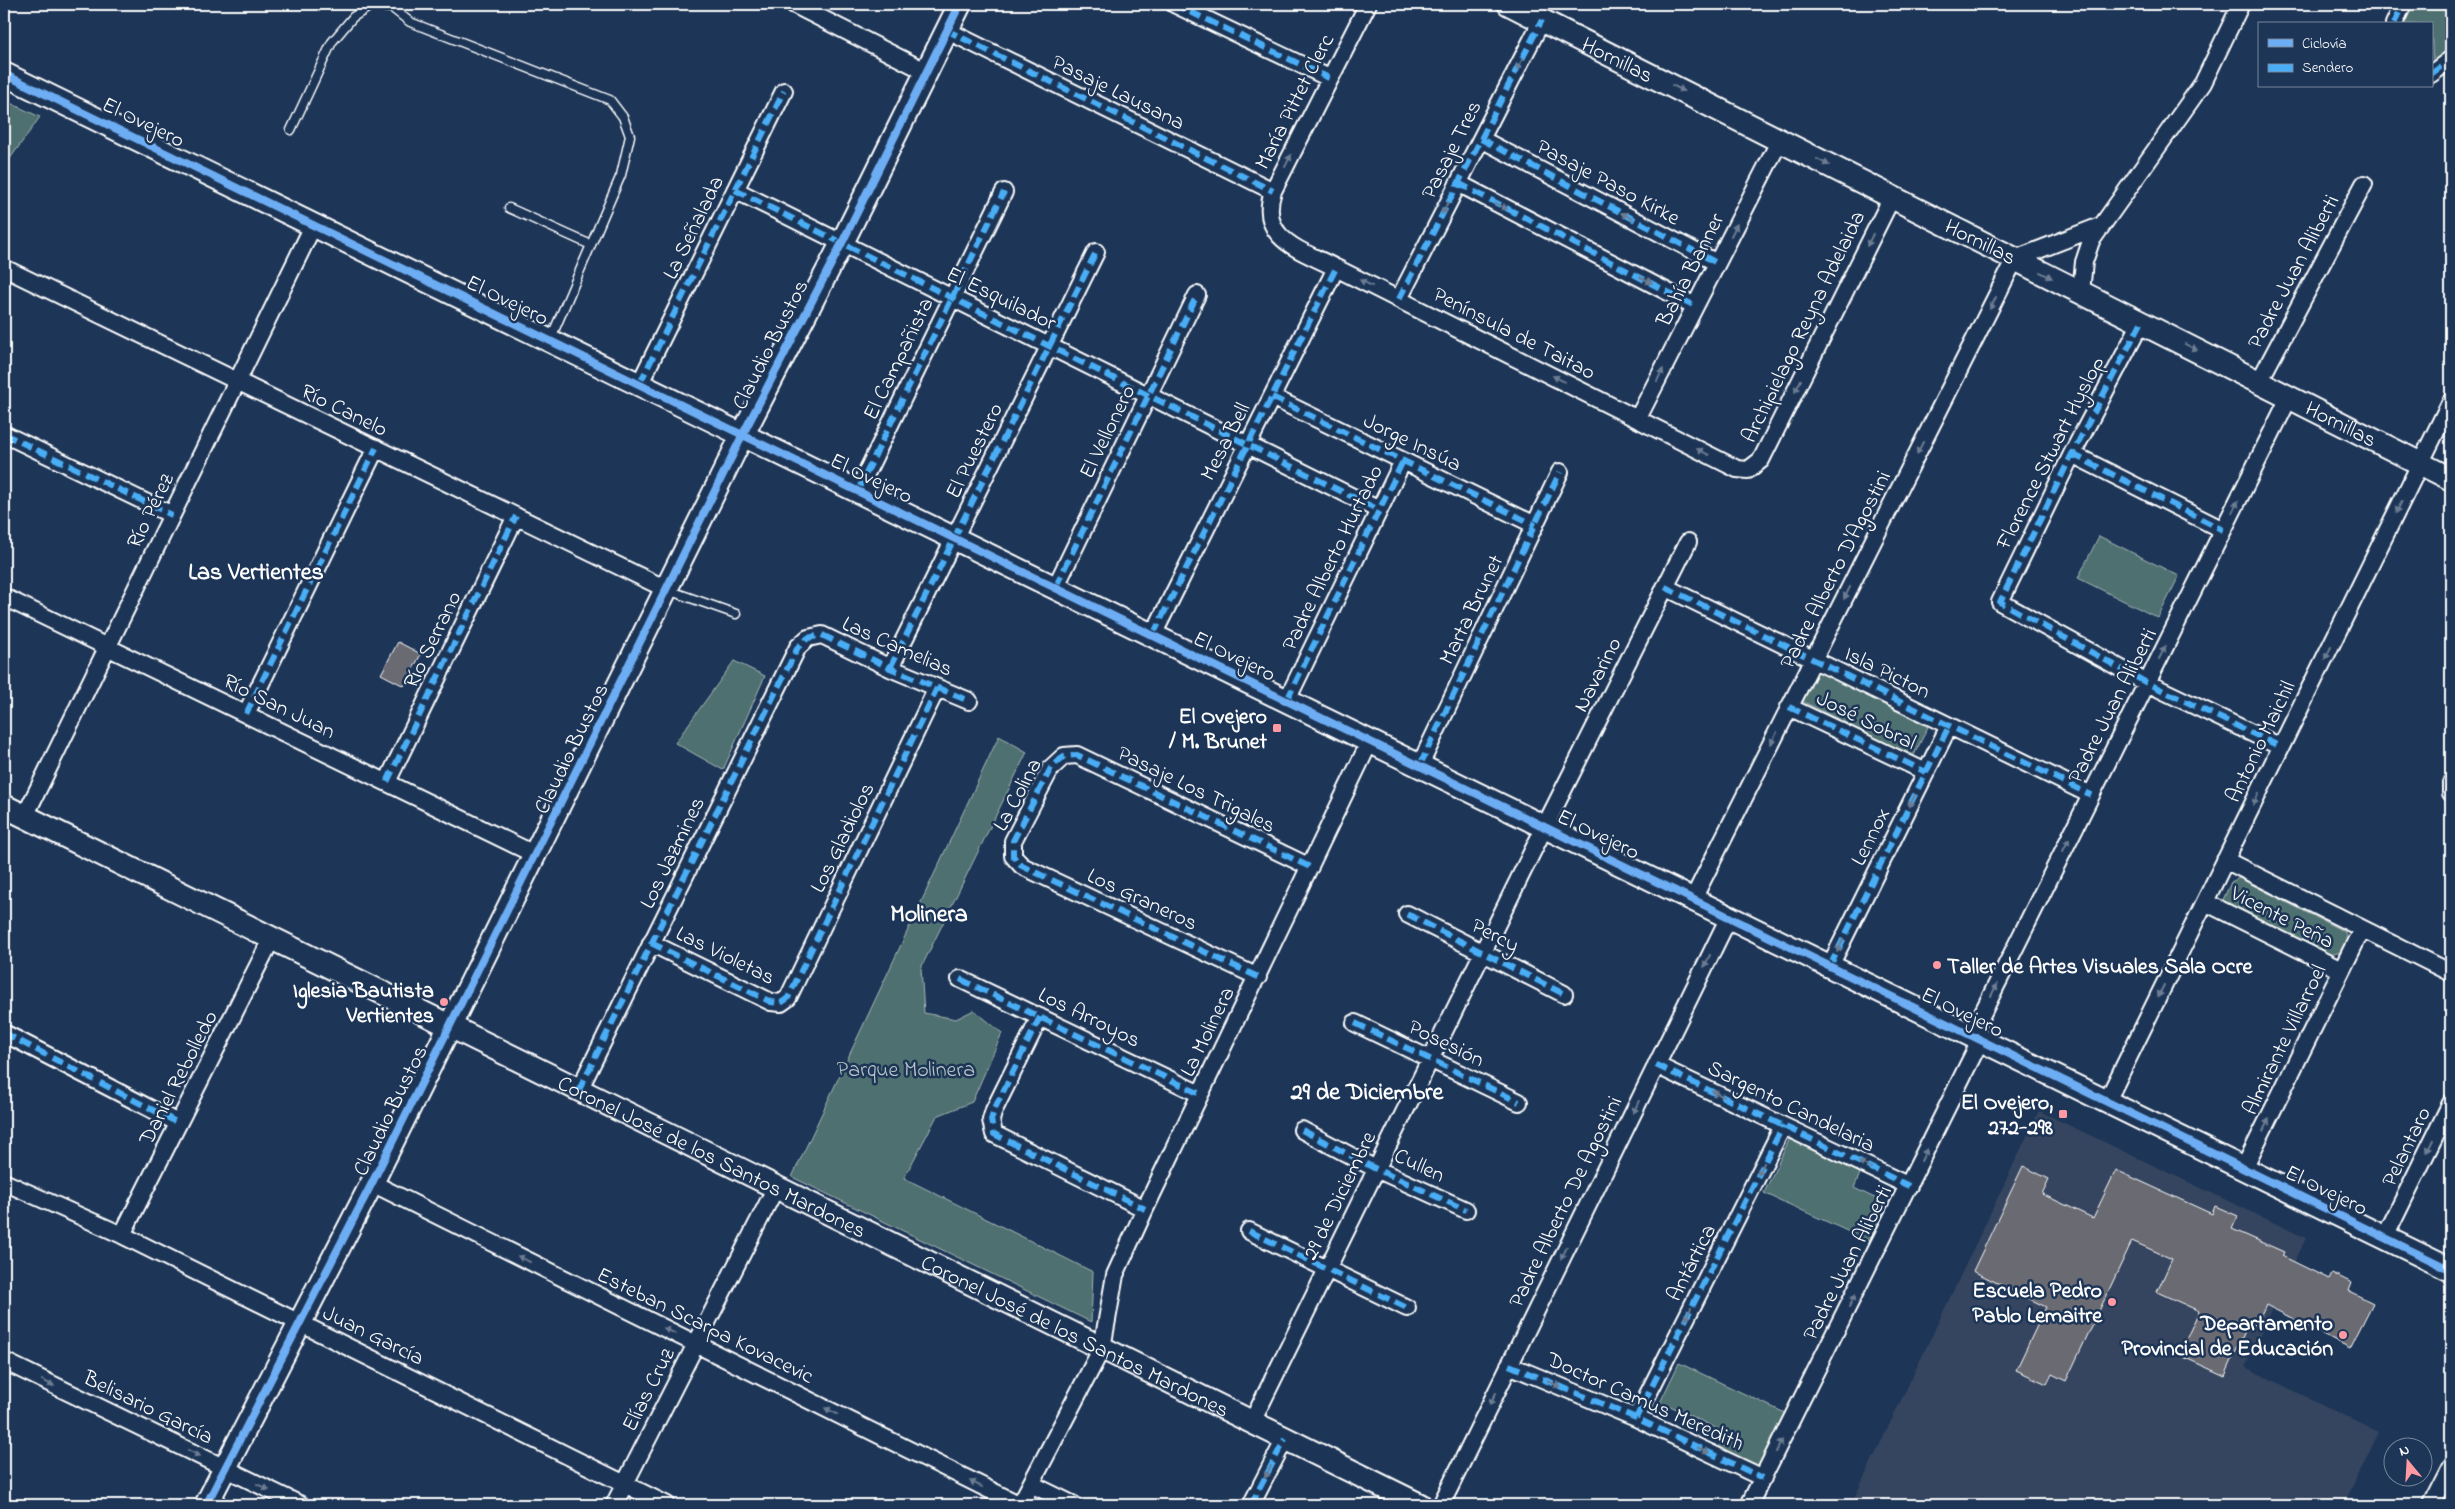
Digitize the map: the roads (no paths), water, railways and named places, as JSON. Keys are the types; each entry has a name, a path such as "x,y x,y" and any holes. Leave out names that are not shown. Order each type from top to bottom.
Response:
{"street":[{"path":"793,4 925,71"},
{"name":"Claudio Bustos","path":"206,1505 372,1183 668,590 743,434 842,243 925,71 960,4"},
{"path":"1174,4 1329,78"},
{"name":"María Pittet Clerc","path":"1271,222 1269,209 1273,191 1368,4"},
{"name":"Hornillas","path":"1509,4 2141,323 2260,380 2451,479"},
{"path":"2081,292 2088,250 2100,226 2203,83 2241,4"},
{"path":"2395,22 2403,4"},
{"name":"Pasaje Tres","path":"1399,299 1542,20"},
{"name":"Pasaje Lausana","path":"946,30 1273,191"},
{"path":"2432,73 2451,59"},
{"name":"El Ovejero","path":"4,74 1056,586 1729,917 1977,1036 2451,1270"},
{"name":"La Señalada","path":"640,383 784,91"},
{"name":"Pasaje Paso Kirke","path":"1481,139 1717,263"},
{"name":"Bahía Banner","path":"1638,418 1780,140"},
{"path":"1458,183 1695,306"},
{"name":"Padre Juan Aliberti","path":"2260,380 2364,184"},
{"name":"El Esquilador","path":"736,190 1379,510"},
{"name":"El Campañista","path":"858,490 1004,192"},
{"name":"Archipielago Reyna Adelaida","path":"1748,470 1761,460 1892,196"},
{"name":"Península de Taitao","path":"1271,222 1277,234 1285,242 1638,418 1737,470 1748,470"},
{"name":"Río Pérez","path":"25,816 314,224"},
{"path":"2015,259 2100,226"},
{"name":"El Puestero","path":"890,668 1096,252"},
{"name":"Padre Alberto D'Agostini","path":"1693,899 2015,259"},
{"name":"Río Canelo","path":"4,268 668,590"},
{"name":"Mesa Bell","path":"1153,635 1336,268"},
{"name":"El Vellonero","path":"1056,586 1197,295"},
{"name":"Florence Stwart Hyslop","path":"2141,323 2072,454 2000,602 2147,683"},
{"name":"Jorge Insúa","path":"1272,396 1535,525"},
{"name":"Padre Juan Aliberti","path":"1749,1505 1909,1186 1977,1036 2091,795 2290,396"},
{"name":"Antonio Maichil","path":"2107,1101 2451,402"},
{"path":"4,434 172,515"},
{"path":"246,714 376,448"},
{"path":"2072,454 2224,530"},
{"name":"Padre Alberto Hurtado","path":"1287,700 1403,461"},
{"name":"Marta Brunet","path":"1420,765 1560,472"},
{"name":"Río Serrano","path":"387,782 516,516"},
{"name":"Navarino","path":"1544,826 1688,542"},
{"name":"Isla Picton","path":"1665,587 2091,795"},
{"name":"Río San Juan","path":"4,597 536,854"},
{"name":"Las Camelias","path":"808,638 822,635 890,668 969,701"},
{"name":"Los Jazmines","path":"579,1090 798,647 808,638"},
{"path":"2147,683 2281,747"},
{"name":"Los Gladiolos","path":"781,1003 788,998 937,688"},
{"name":"José Sobral","path":"1789,707 1926,772"},
{"name":"Lennox","path":"1830,966 1949,726"},
{"name":"La Molinera","path":"1020,1505 1102,1348 1115,1275 1145,1209 1258,977 1370,740"},
{"name":"Pasaje Los Trigales","path":"1064,756 1077,755 1310,867"},
{"name":"La Colina","path":"1013,856 1012,841 1051,768 1064,756"},
{"path":"2451,783 2451,794"},
{"name":"Coronel José de los Santos Mardones","path":"4,806 1419,1505"},
{"name":"29 de Diciembre","path":"1252,1422 1544,826"},
{"name":"Los Graneros","path":"1013,856 1022,866 1258,977"},
{"path":"2225,860 2451,974"},
{"name":"Vicente Peña","path":"2205,902 2341,970"},
{"name":"Percy","path":"1407,914 1564,994"},
{"name":"Padre Alberto De Agostini","path":"1441,1505 1729,917"},
{"name":"Almirante Villarroel","path":"2244,1168 2362,929"},
{"name":"Daniel Rebolledo","path":"122,1235 272,938"},
{"name":"Las Violetas","path":"651,942 771,1002 781,1003"},
{"name":"Los Arroyos","path":"960,979 1200,1094"},
{"path":"1040,1017 991,1120 994,1134 1145,1209"},
{"name":"Posesión","path":"1355,1023 1519,1102"},
{"path":"4,1033 178,1124"},
{"name":"Sargento Candelaria","path":"1656,1065 1909,1186"},
{"name":"Pelantaro","path":"2385,1237 2451,1103"},
{"name":"Antártica","path":"1636,1418 1783,1126"},
{"name":"Cullen","path":"1302,1130 1376,1169 1466,1210"},
{"name":"Juan García","path":"4,1182 122,1235 667,1505"},
{"name":"Esteban Scarpa Kovacevic","path":"372,1183 1020,1505"},
{"name":"Elías Cruz","path":"614,1505 776,1187"},
{"path":"1249,1231 1407,1308"},
{"name":"Belisario García","path":"4,1362 301,1505"},
{"name":"Doctor Camus Meredith","path":"1509,1365 1636,1418 1763,1478"},
{"path":"1252,1505 1285,1438"},
{"path":"2431,1505 2451,1466"},
{"path":"1031,1484 1074,1505"}],"lane":[{"path":"291,130 332,42 353,17 372,6 392,8 410,22 610,100 623,118 630,136 622,175 550,340"},
{"path":"509,208 591,245"},
{"path":"668,590 736,614"}],"place":[{"name":"El Ovejero / M. Brunet","path":"1277,728"},
{"name":"Taller de Artes Visuales Sala Ocre","path":"1937,965"},
{"name":"Iglesia Bautista Vertientes","path":"444,1002"},
{"name":"El Ovejero, 272-298","path":"2063,1114"},
{"name":"Escuela Pedro Pablo Lemaitre","path":"2112,1302"},
{"name":"Departamento Provincial de Educación","path":"2343,1335"}],"district":[{"name":"Las Vertientes","path":"256,571"},
{"name":"Molinera","path":"929,913"},
{"name":"29 de Diciembre","path":"1367,1091"}],"park label":[{"name":"Parque Molinera","path":"906,1068"}]}
